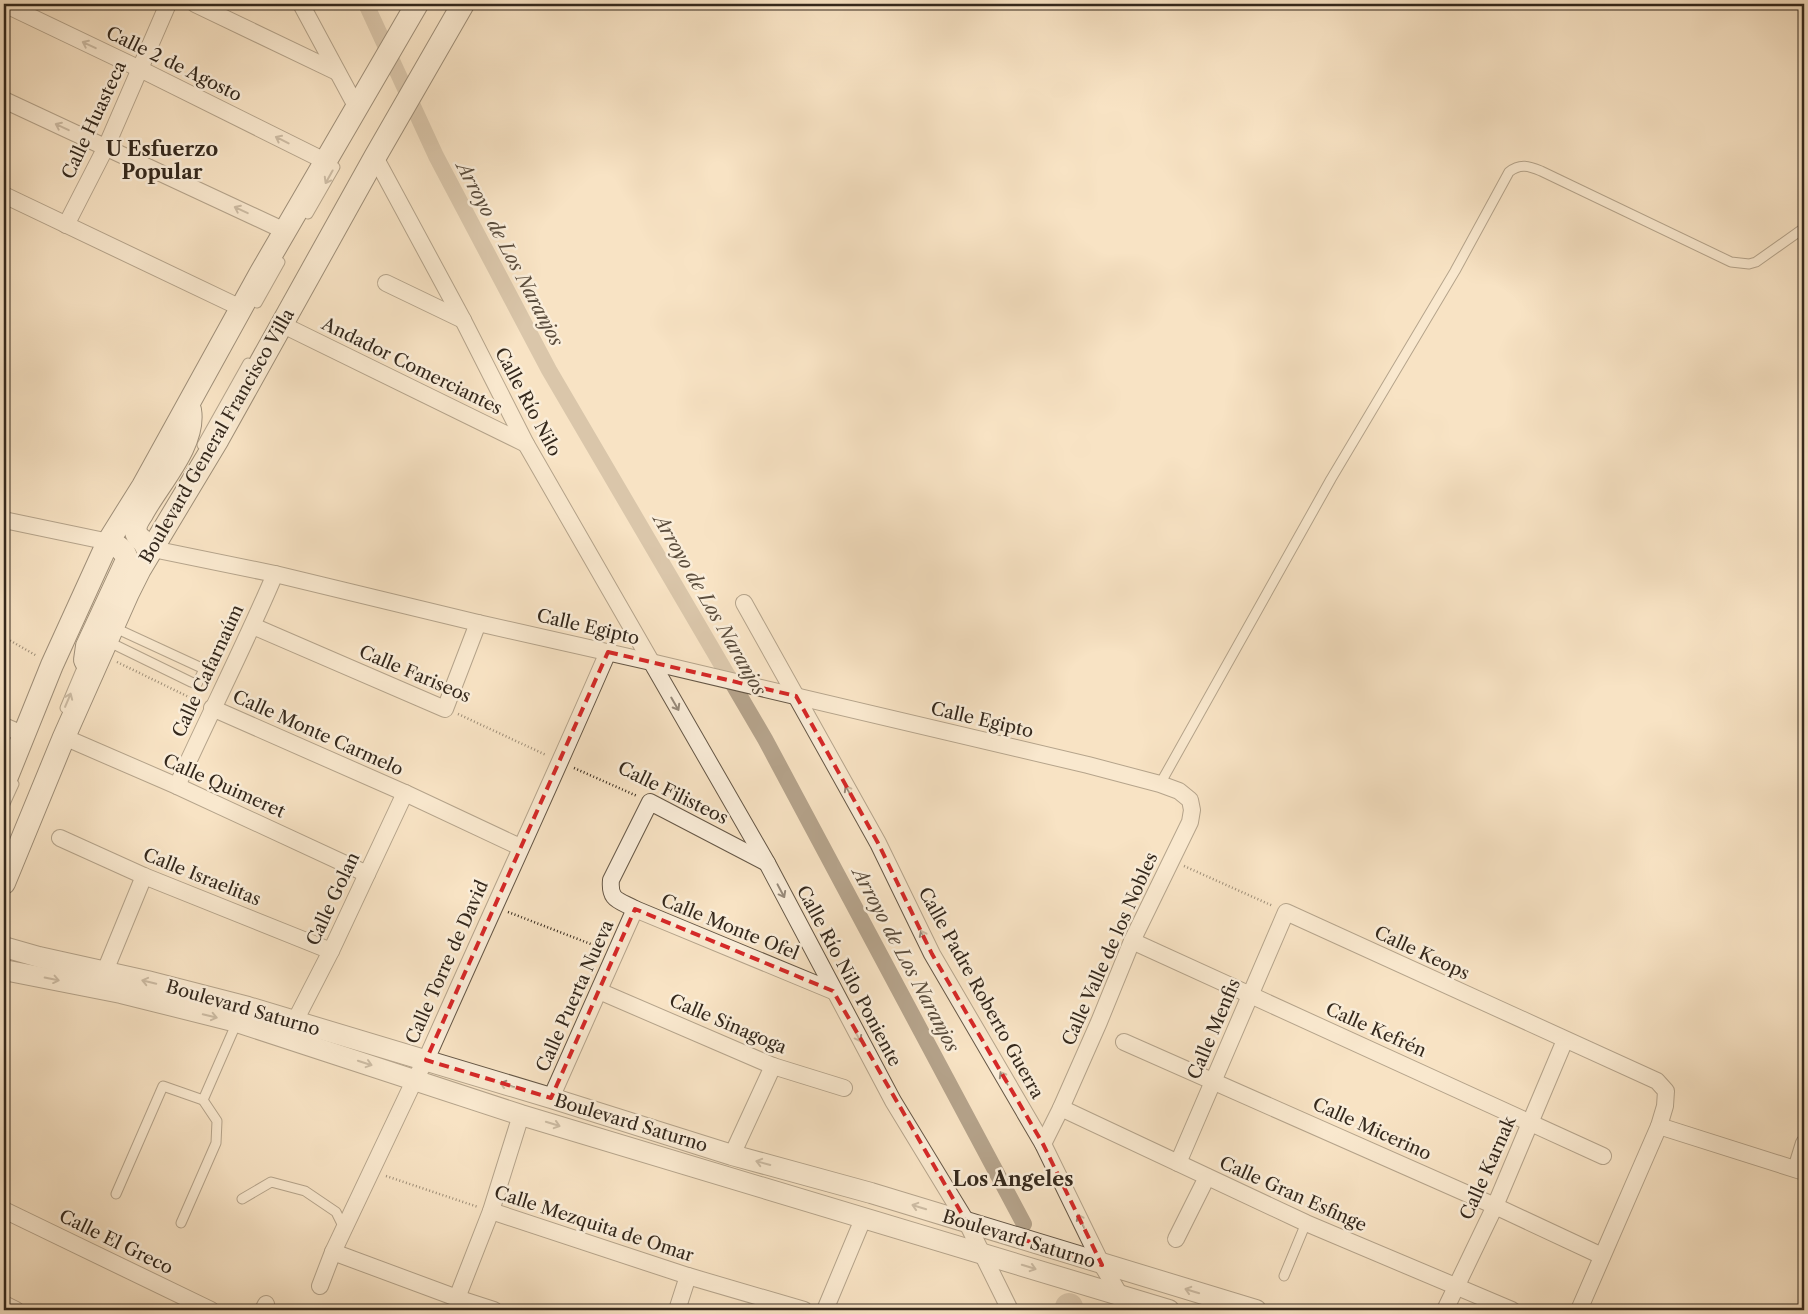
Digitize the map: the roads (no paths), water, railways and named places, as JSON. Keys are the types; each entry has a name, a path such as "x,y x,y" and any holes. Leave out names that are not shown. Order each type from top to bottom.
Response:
{"main road":[{"name":"Boulevard General Francisco Villa","path":"4,883 57,741 128,593 150,536 218,439 276,321 419,72 463,4"},
{"path":"4,784 29,737 52,665 115,547 143,486 193,409 246,310 333,160 357,108 386,71 398,36 414,5"},
{"path":"150,536 137,535 135,527 182,449 190,429 193,409"},
{"path":"99,651 87,646 127,560 124,551 115,547"}],"street":[{"name":"Calle 2 de Agosto","path":"4,4 333,160"},
{"name":"Calle Huasteca","path":"66,225 106,147 168,4"},
{"path":"195,4 338,72"},
{"path":"301,4 357,108"},
{"path":"4,100 106,147 294,226"},
{"name":"Calle Río Nilo","path":"376,146 526,444 651,662"},
{"path":"4,195 246,310"},
{"path":"386,283 462,320"},
{"name":"Andador Comerciantes","path":"276,321 526,444"},
{"name":"Calle Egipto","path":"4,520 115,547 150,536 275,574 478,623 756,686 1160,784"},
{"name":"Calle Cafarnaúm","path":"177,786 212,708 253,626 275,574"},
{"name":"Calle Padre Roberto Guerra","path":"744,602 878,843 932,954 1043,1144 1102,1265 1125,1303"},
{"name":"Calle Fariseos","path":"253,626 445,709 478,623"},
{"name":"Calle Torre de David","path":"320,1286 333,1252 415,1079 426,1060 608,652"},
{"name":"Calle Río Nilo Poniente","path":"651,662 766,863 893,1101 966,1222 1010,1310"},
{"name":"Calle Monte Carmelo","path":"212,708 520,847"},
{"path":"4,726 29,737"},
{"name":"Calle Quimeret","path":"57,741 177,786 367,874"},
{"name":"Calle Valle de los Nobles","path":"1043,1144 1099,1022 1132,941 1190,822 1192,810 1190,800 1180,791 1160,784"},
{"name":"Calle Golan","path":"295,1022 331,951 405,794"},
{"name":"Calle Filisteos","path":"650,802 766,863"},
{"name":"Calle Puerta Nueva","path":"613,897 610,892 611,880 650,802"},
{"name":"Calle Israelitas","path":"60,838 144,876 331,951"},
{"path":"105,972 144,876"},
{"name":"Calle Monte Ofel","path":"613,897 635,909 833,991"},
{"name":"Calle Puerta Nueva","path":"551,1098 635,909"},
{"name":"Calle Menfis","path":"1178,1163 1286,912"},
{"name":"Calle Keops","path":"1286,912 1657,1081 1666,1091 1665,1106 1659,1126"},
{"name":"Calle Kefrén","path":"1132,941 1603,1156"},
{"name":"Boulevard Saturno","path":"4,947 248,1007 551,1098 732,1155 871,1193 1102,1265 1256,1310"},
{"name":"Boulevard Saturno","path":"4,970 121,994 236,1022 521,1115 863,1219 982,1253 1125,1303 1169,1310"},
{"name":"Calle Sinagoga","path":"599,991 773,1066 844,1088"},
{"name":"Calle Karnak","path":"1445,1310 1494,1206 1565,1040"},
{"name":"Calle Micerino","path":"1124,1042 1494,1206 1602,1256"},
{"path":"732,1155 773,1066"},
{"name":"Calle Gran Esfinge","path":"1061,1108 1306,1223 1512,1310"},
{"path":"457,1298 491,1211 521,1115"},
{"path":"1579,1310 1659,1126 1677,1130 1800,1170 1804,1143"},
{"path":"1176,1239 1207,1177"},
{"name":"Calle El Greco","path":"4,1210 210,1310"},
{"name":"Calle Mezquita de Omar","path":"491,1211 688,1276 804,1310"},
{"path":"825,1310 863,1219"},
{"path":"333,1252 494,1310"},
{"path":"678,1310 688,1276"},
{"path":"4,1304 16,1310"}],"lane":[{"path":"419,72 433,37"},
{"path":"1160,784 1331,479 1455,271 1509,172 1514,167 1531,166 1541,170 1730,262 1749,264 1756,262 1804,228"},
{"path":"295,281 342,198"},
{"path":"246,310 284,254"},
{"path":"196,455 251,358"},
{"path":"63,712 99,651 150,536"},
{"path":"29,737 59,668 98,588"},
{"path":"99,651 204,669 197,684 99,651"},
{"path":"4,858 34,787 57,741"},
{"path":"4,806 25,757"},
{"path":"203,1100 236,1022"},
{"path":"116,1194 163,1086 203,1100 217,1121 216,1144 181,1223"},
{"path":"242,1200 271,1182 304,1191 336,1212 345,1228"},
{"path":"1284,1276 1306,1223"}],"waterway":[{"name":"Arroyo de Los Naranjos","path":"366,4 436,156 549,370 765,739 1024,1224"}],"district":[{"name":"U Esfuerzo Popular","path":"162,160"},
{"name":"Los Angeles","path":"1013,1179"}]}
